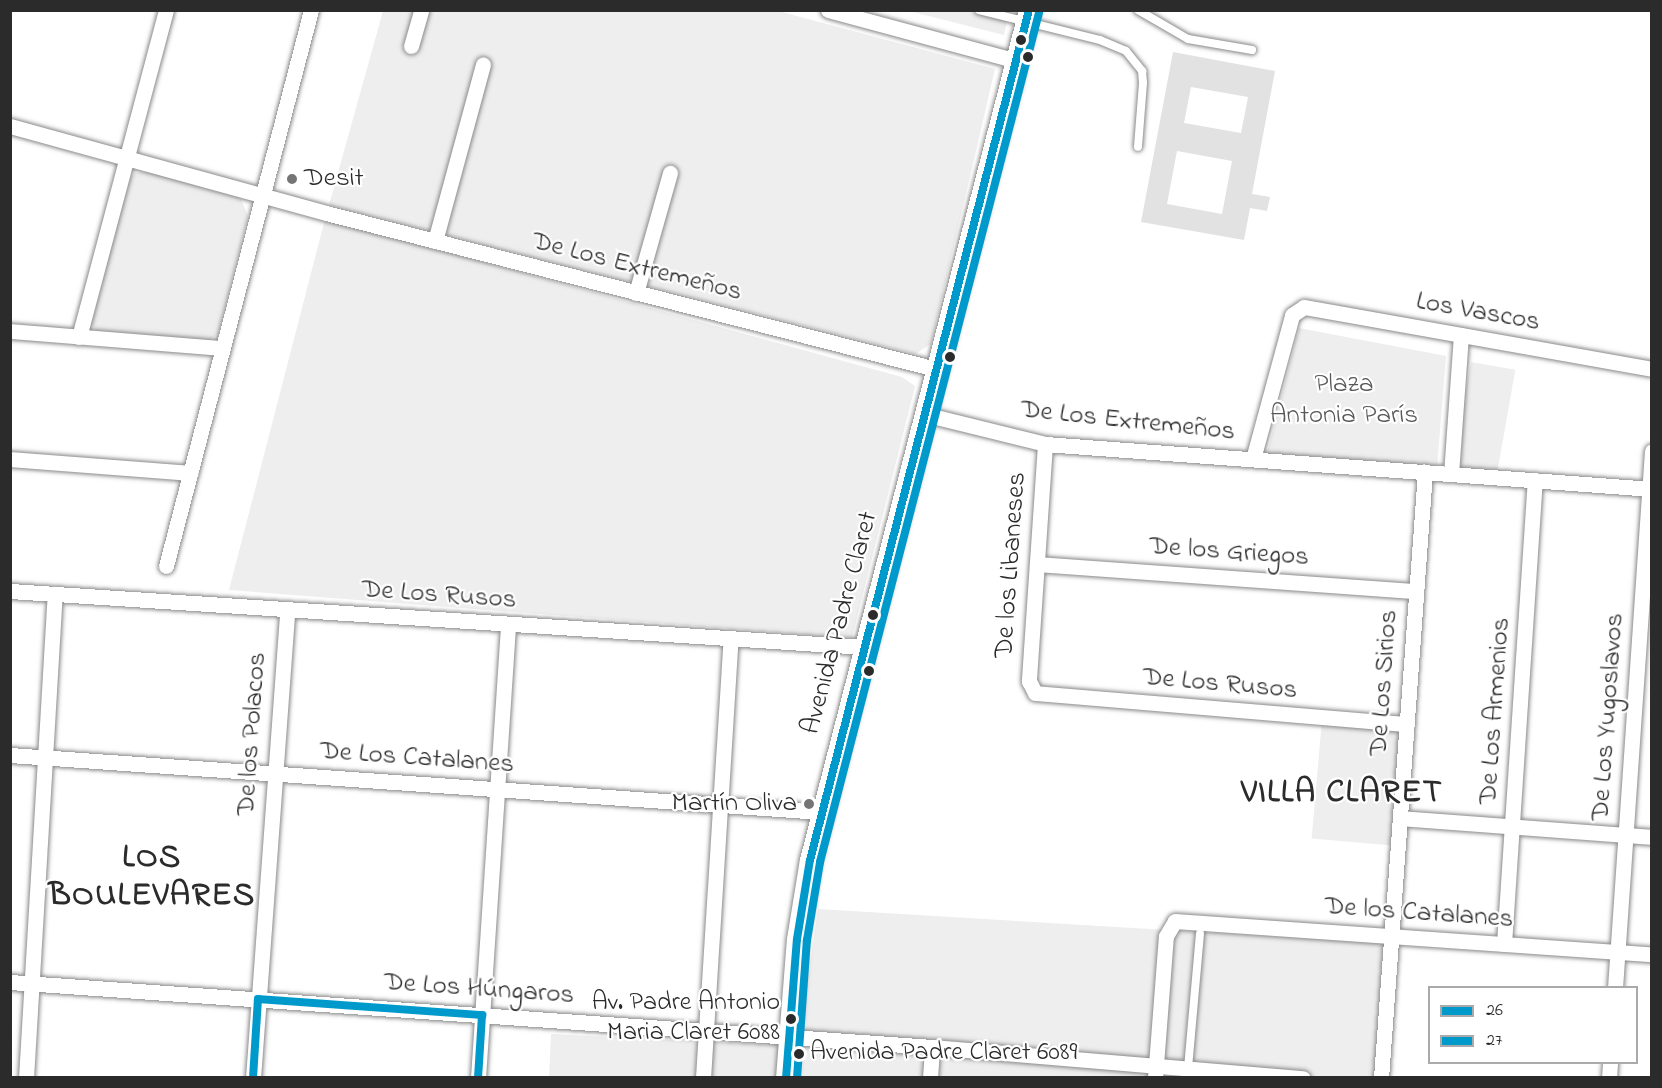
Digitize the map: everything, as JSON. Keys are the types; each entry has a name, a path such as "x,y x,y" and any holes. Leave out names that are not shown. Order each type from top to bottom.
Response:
{"main road":[{"path":"1017,61 1027,16"},
{"name":"Avenida Padre Claret","path":"786,1077 802,903 821,812 1017,61"}],"street":[{"path":"79,337 166,10"},
{"path":"166,566 311,10"},
{"path":"411,46 421,10"},
{"path":"828,10 1017,61"},
{"path":"435,241 483,64"},
{"name":"De Los Extremeños","path":"10,126 326,213 936,369"},
{"path":"636,292 670,173"},
{"name":"Los Vascos","path":"1253,459 1296,309 1304,307 1652,369"},
{"path":"10,331 221,348"},
{"path":"1451,474 1461,335"},
{"name":"De Los Extremeños","path":"924,414 1045,444 1650,489"},
{"name":"De los Libaneses","path":"1031,689 1045,444"},
{"name":"De Los Yugoslavos","path":"1615,986 1652,451"},
{"path":"10,459 190,473"},
{"name":"De Los Sirios","path":"1381,1077 1425,471"},
{"name":"De Los Armenios","path":"1504,944 1535,480"},
{"name":"De los Griegos","path":"1038,564 1416,591"},
{"name":"De Los Rusos","path":"10,591 508,626 864,647"},
{"path":"26,1077 55,594"},
{"name":"De los Polacos","path":"253,1077 287,610"},
{"path":"478,1077 508,626"},
{"path":"703,1077 732,639"},
{"name":"De Los Rusos","path":"1031,689 1045,695 1407,724"},
{"name":"De Los Catalanes","path":"10,755 821,812"},
{"path":"1400,818 1652,837"},
{"name":"De los Catalanes","path":"1155,1072 1166,936 1170,926 1183,920 1391,937 1652,954"},
{"name":"De Los Húngaros","path":"10,982 932,1047 1155,1072 1188,1068 1303,1077"},
{"path":"930,1077 932,1047"}],"lane":[{"path":"979,10 1027,16 1113,44 1136,60 1143,83 1138,147"},
{"path":"1138,10 1188,39 1252,50"},
{"path":"1188,1068 1200,934"}],"shaded area":[{"path":"383,11 778,11 995,69 931,344 915,354 329,205"},
{"path":"909,11 1009,11 1004,35"},
{"path":"148,172 240,197 248,216 218,334 207,342 98,333 91,323 126,183 135,173"},
{"path":"325,219 902,377 915,386 852,638 229,590"},
{"name":"Plaza Antonia París","path":"1299,328 1446,356 1437,467 1267,454"},
{"path":"1471,362 1515,370 1497,475 1452,467"},
{"path":"1322,720 1403,727 1392,846 1312,839"},
{"path":"818,909 1383,943 1375,1077 549,1078 551,1034 767,1045 802,1020"}],"building":[{"path":"1173,52 1275,71 1252,194 1270,197 1267,211 1250,208 1244,240 1141,222","holes":["1191,87 1248,97 1241,133 1184,123","1177,151 1232,161 1222,214 1167,204"]}],"transit line":[{"name":"26","path":"786,1078 797,939 810,860 1029,10"},
{"name":"27","path":"797,1078 807,940 820,862 1039,13"},
{"name":"26","path":"253,1078 258,999 482,1015 478,1078"}],"place":[{"name":"Desit","path":"292,179"},
{"name":"Martín Oliva","path":"809,804"},
{"name":"Av. Padre Antonio Maria Claret 6088","path":"791,1019"},
{"name":"Avenida Padre Claret 6089","path":"799,1054"}],"district":[{"name":"VILLA CLARET","path":"1342,794"},
{"name":"LOS BOULEVARES","path":"152,878"}]}
